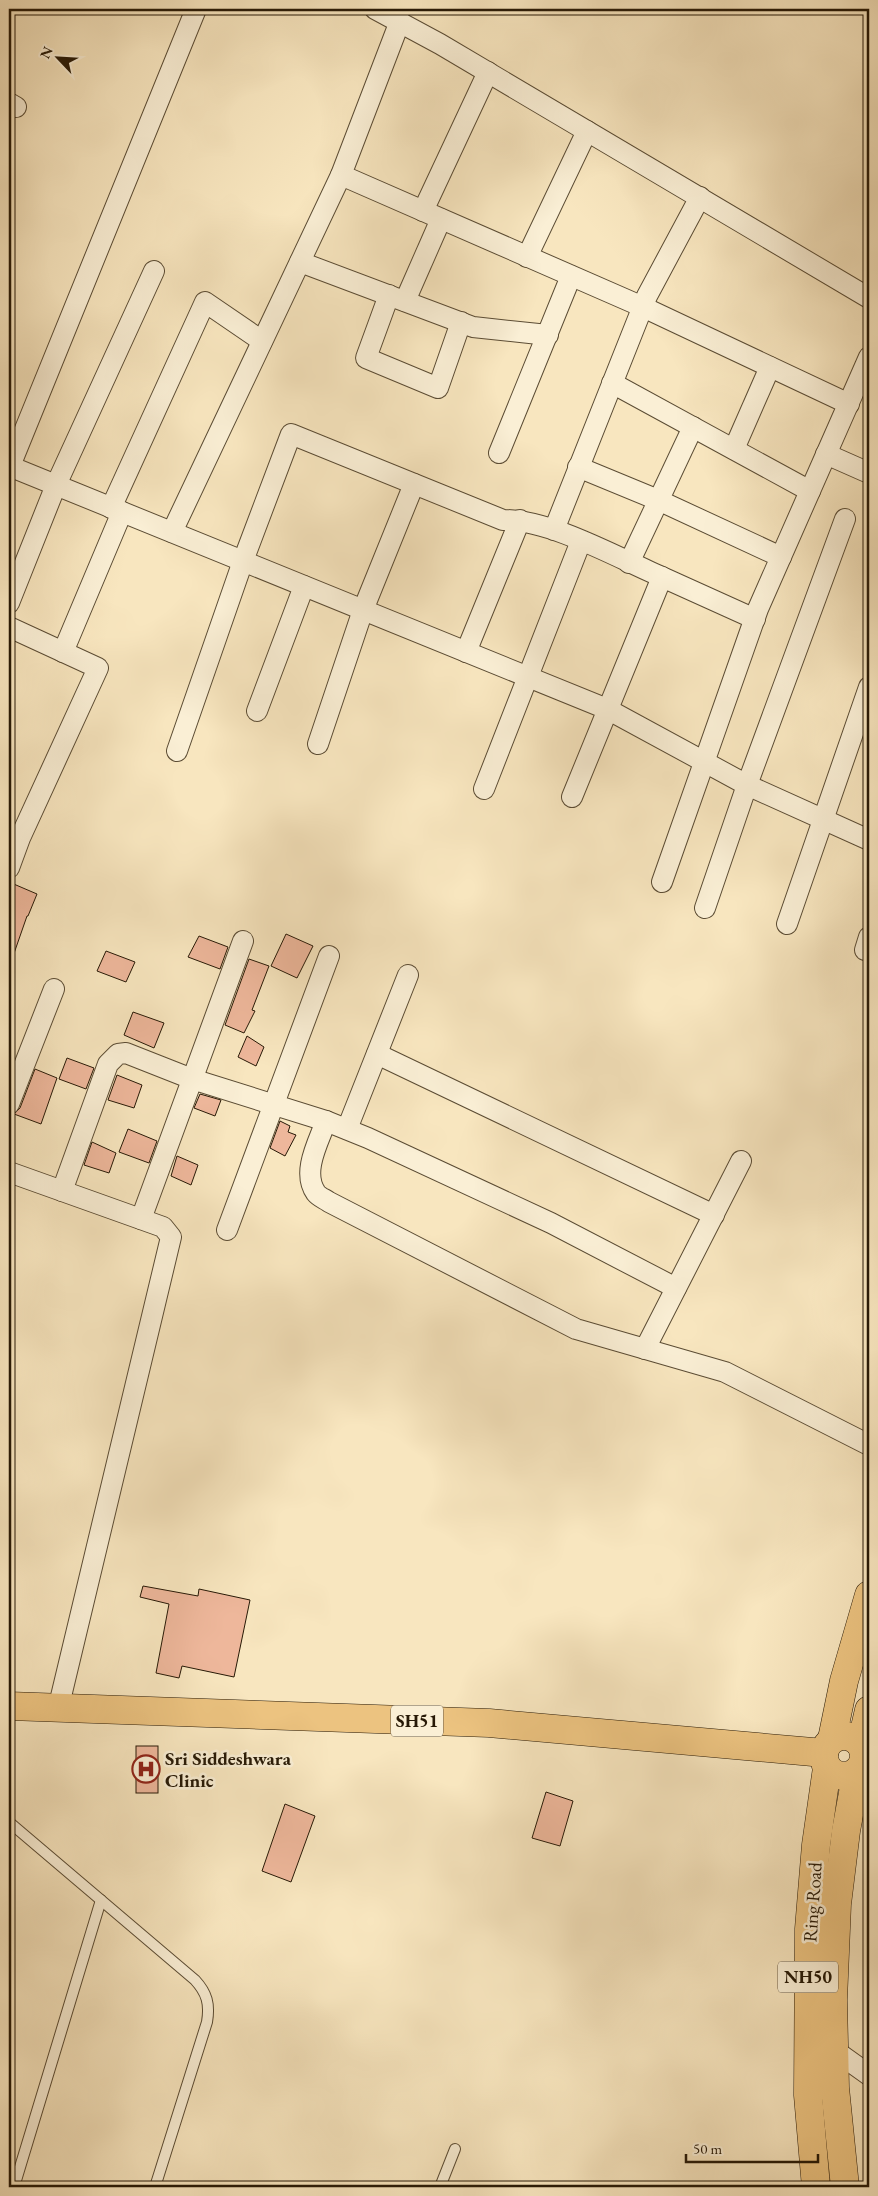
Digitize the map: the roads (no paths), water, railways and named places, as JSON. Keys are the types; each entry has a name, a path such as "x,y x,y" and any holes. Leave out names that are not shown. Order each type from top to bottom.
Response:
{"main road":[{"name":"Ring Road","path":"816,2187 808,2095 808,1929 816,1845 828,1753 844,1681 869,1595"},
{"name":"SH51","path":"9,1708 58,1708 489,1723 828,1753"},
{"name":"Ring Road","path":"845,2187 840,2158 834,2050 833,2000 837,1904 846,1831 863,1758 869,1710"},
{"path":"838,1736 851,1737 863,1758 845,1776 838,1776 828,1753 838,1736"}],"street":[{"path":"196,9 9,466 607,709 747,785 869,840"},
{"path":"375,9 488,72 700,197 868,292"},
{"path":"172,532 341,175 400,22"},
{"path":"423,211 488,72"},
{"path":"527,257 587,131"},
{"path":"341,175 643,308 849,404"},
{"path":"554,530 643,308 700,197"},
{"path":"441,219 366,358 438,388 461,322"},
{"path":"300,262 472,327 548,335"},
{"path":"9,603 56,485 154,271"},
{"path":"500,453 571,276"},
{"path":"63,652 117,510 205,302 262,341"},
{"path":"662,882 755,619 869,358"},
{"path":"734,449 770,367"},
{"path":"612,383 810,490"},
{"path":"629,563 693,427"},
{"path":"177,751 243,561 291,434 503,520 520,520 554,530 755,619"},
{"path":"826,454 869,473"},
{"path":"578,467 658,500 781,557"},
{"path":"318,744 363,610 414,484"},
{"path":"466,652 520,520"},
{"path":"705,908 747,785 845,520"},
{"path":"484,789 581,541"},
{"path":"572,797 662,577"},
{"path":"257,711 304,586"},
{"path":"9,627 98,668 20,838 9,868"},
{"path":"787,924 869,687"},
{"path":"141,1219 243,941"},
{"path":"227,1230 272,1104 329,956"},
{"path":"346,1129 408,975"},
{"path":"9,1104 54,988"},
{"path":"62,1192 112,1058 118,1054 126,1053 192,1079 346,1129 551,1223 676,1288"},
{"path":"376,1054 714,1215"},
{"path":"326,1121 310,1168 312,1184 316,1194 329,1202 576,1329 725,1372 869,1445"},
{"path":"645,1349 741,1161"},
{"path":"9,1172 163,1227 169,1232 171,1242 58,1708"},
{"path":"834,2050 869,2075"}],"lane":[{"path":"9,1822 195,1980 202,1988 208,2003 207,2022 155,2187"},
{"path":"14,2187 101,1900"},
{"path":"440,2187 455,2149"}],"place":[{"name":"Sri Siddeshwara Clinic","path":"146,1769"}]}
